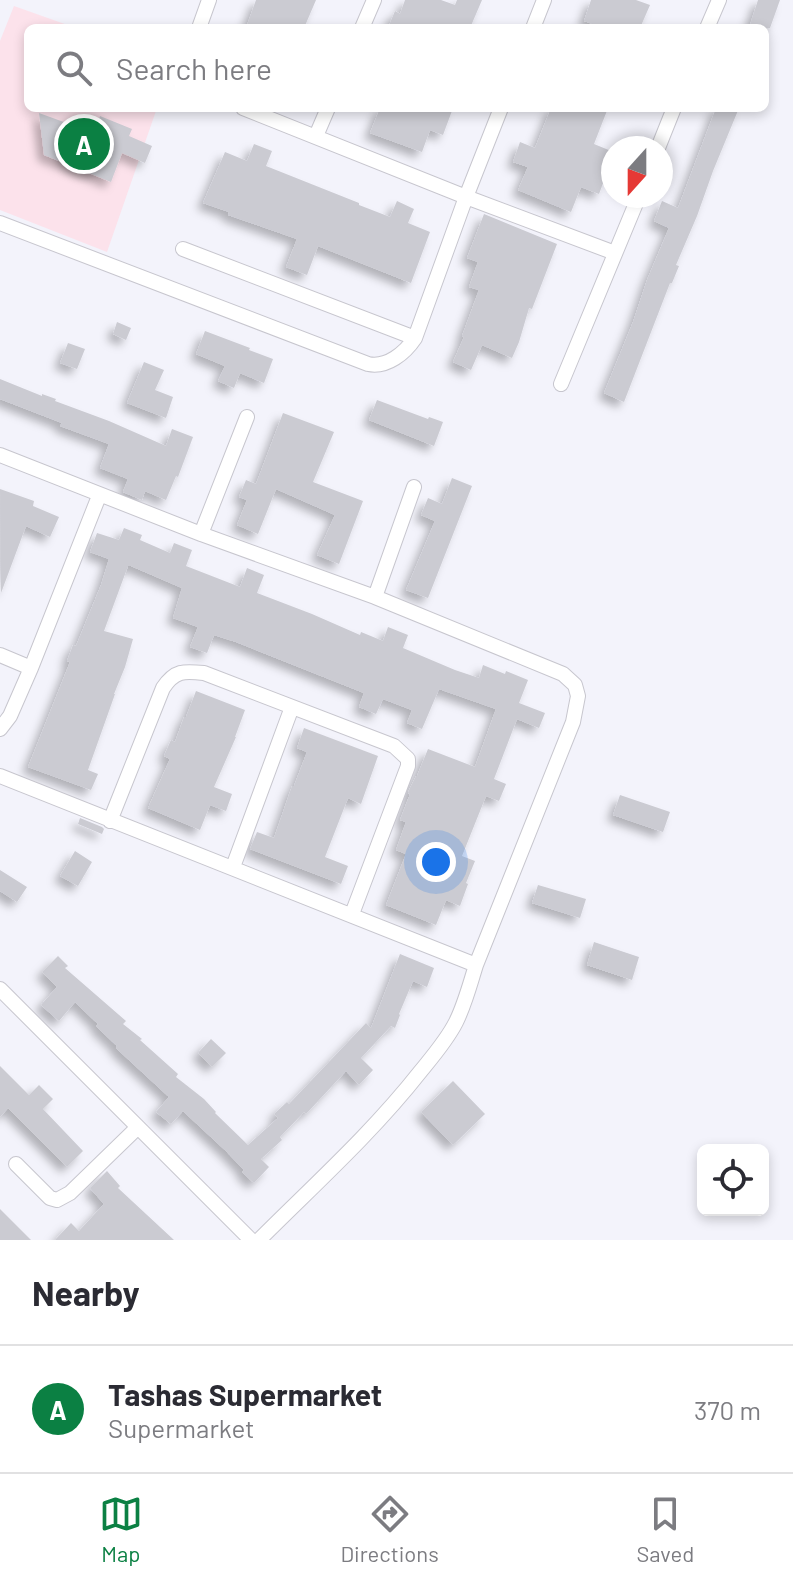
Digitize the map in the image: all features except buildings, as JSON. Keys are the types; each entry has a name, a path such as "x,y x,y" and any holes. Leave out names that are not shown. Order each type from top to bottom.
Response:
{"street":[{"path":"200,24 209,0"},
{"path":"364,24 374,0"},
{"path":"535,24 544,0"},
{"path":"709,24 719,0"},
{"path":"253,112 615,253"},
{"path":"316,136 326,112"},
{"path":"0,223 368,364 390,362 415,338 499,112"},
{"path":"663,136 672,112"},
{"path":"561,384 634,208"},
{"path":"183,249 415,338"},
{"path":"201,534 247,417"},
{"path":"0,455 99,496 375,597 563,674 575,685 578,696 573,722 455,1024 403,1094 259,1240"},
{"path":"375,597 414,487"},
{"path":"0,729 10,716 31,668 99,496"},
{"path":"0,655 31,668"},
{"path":"110,821 163,688 168,679 177,673 204,673 394,746 408,759 408,766 352,914"},
{"path":"233,867 292,707"},
{"path":"0,776 476,965"},
{"path":"1,993 251,1240"},
{"path":"16,1164 50,1198 57,1200 70,1193 138,1127"}],"shaded area":[{"path":"14,6 65,24 24,24 24,112 156,112 107,252 0,210 0,41"}],"place":[{"name":"Tashas Supermarket","path":"84,144"}]}
